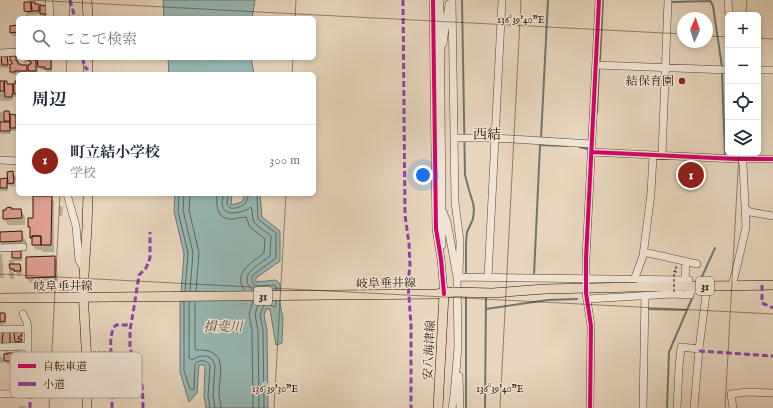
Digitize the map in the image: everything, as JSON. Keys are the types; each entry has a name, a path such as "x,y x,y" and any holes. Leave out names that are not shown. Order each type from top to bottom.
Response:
{"main road":[{"path":"87,0 88,16"},
{"path":"88,60 88,72"},
{"path":"86,352 86,298 84,268 88,196"},
{"name":"岐阜垂井線","path":"0,298 440,294 454,292 492,292 636,283 687,283 707,288 773,285"},
{"name":"安八海津線","path":"438,408 440,294"},
{"path":"87,398 87,408"}],"street":[{"path":"49,0 50,16"},
{"path":"433,0 436,229 441,259"},
{"path":"440,0 442,210 440,294"},
{"path":"440,53 451,0"},
{"path":"451,0 455,202 460,240 459,275 457,277"},
{"path":"488,277 502,0"},
{"path":"590,408 591,326 587,299 586,258 599,0"},
{"path":"662,156 668,0"},
{"path":"728,0 729,12"},
{"path":"0,53 16,52"},
{"path":"596,65 725,70"},
{"path":"761,70 773,70"},
{"path":"454,138 494,138 592,144"},
{"path":"592,152 653,156 725,156"},
{"path":"457,277 586,278 636,283 644,252 651,193 653,156"},
{"path":"732,286 746,227 746,209 741,156 773,159"},
{"path":"0,160 16,161"},
{"path":"68,196 76,226 79,260 84,268"},
{"path":"746,209 750,212 773,216"},
{"path":"442,210 447,222 457,277 460,408"},
{"path":"0,248 23,247"},
{"path":"644,252 697,264"},
{"path":"686,262 687,283"},
{"path":"587,299 673,294 690,295 690,290 707,288 699,349 694,408"},
{"path":"643,408 645,296"},
{"path":"23,314 27,322 28,329 28,352"},
{"path":"0,329 28,329"},
{"path":"0,347 28,346"},
{"path":"452,408 458,347"},
{"path":"678,408 681,347 699,349"},
{"path":"733,408 731,394 748,392 773,393"},
{"path":"0,394 10,394"}],"path":[{"path":"674,292 674,271 676,271 676,263"},
{"path":"86,352 111,352"}],"water":[{"path":"163,0 255,0 252,16 164,16"},
{"path":"168,60 251,60 254,72 169,72"},
{"name":"揖斐川","path":"175,196 232,196 231,205 242,202 244,196 260,196 262,217 280,231 280,261 256,278 256,282 276,280 280,284 280,304 283,319 282,343 276,345 270,310 267,308 264,315 267,330 268,408 206,408 204,396 205,365 199,365 197,393 189,402 180,372 180,306 184,254 174,211"}],"building":[{"path":"24,2 31,2 31,12 24,11"},
{"path":"31,2 39,4 39,11 32,11"},
{"path":"40,5 47,6 47,14 40,14"},
{"path":"16,25 16,32 10,33 10,26"},
{"path":"1,54 5,54 5,57 7,56 8,65 2,65"},
{"path":"10,56 16,56 16,61 18,61 18,64 27,65 27,71 10,72 10,64 12,64 12,61 10,61"},
{"path":"36,60 36,71 28,71 28,65 31,64 31,61 28,61"},
{"path":"37,60 51,60 51,69 38,67"},
{"path":"0,81 4,81 4,91 0,91"},
{"path":"4,81 7,81 7,84 13,84 12,97 5,97"},
{"path":"16,81 16,94 14,94 13,84 15,84"},
{"path":"4,111 9,111 10,121 4,121"},
{"path":"10,114 16,115 16,128 10,128"},
{"path":"0,122 10,122 10,131 0,131"},
{"path":"13,171 14,183 8,184 7,172"},
{"path":"7,178 7,188 0,188 0,179"},
{"path":"33,196 52,196 51,245 41,245 41,236 32,236 32,238 30,238 28,218 33,218"},
{"path":"11,207 11,209 21,209 22,218 3,219 3,210"},
{"path":"22,231 22,241 0,242 0,232"},
{"path":"32,236 41,236 41,245 32,245"},
{"path":"12,251 21,251 21,258 12,258"},
{"path":"55,256 55,277 26,278 26,257"},
{"path":"9,264 20,264 21,271 14,271 14,269 10,269"},
{"path":"0,313 5,313 5,321 0,322"},
{"path":"3,332 10,332 10,344 2,343"},
{"path":"14,332 22,332 22,336 19,336 18,339 22,339 22,341 15,342"},
{"path":"10,353 10,361 4,361 4,354"}],"waterway":[{"path":"462,0 465,175 474,209 473,219 467,232 466,276"},
{"path":"541,138 548,0"},
{"path":"600,60 603,0"},
{"path":"710,0 713,6 722,67"},
{"path":"671,2 710,1"},
{"path":"597,113 599,69"},
{"path":"722,73 725,154"},
{"path":"533,275 540,145 567,146"},
{"path":"579,147 588,149"},
{"path":"700,281 715,248"},
{"path":"466,294 466,408"},
{"path":"485,408 486,296"},
{"path":"667,408 669,352 693,296"},
{"path":"486,309 548,300 577,299"},
{"path":"647,309 687,310"}],"marked path":[{"path":"70,0 74,16"},
{"path":"403,0 405,215 410,265 408,283 411,325 411,408"},
{"path":"83,60 84,66 88,70"},
{"path":"131,352 130,330 139,275 146,268 150,258 150,232"},
{"path":"762,285 762,303 773,308"},
{"path":"112,352 111,340 113,329 116,325 131,325"},
{"path":"699,351 773,356"},
{"path":"142,385 143,408"},
{"path":"30,398 30,408"},
{"path":"112,398 112,408"}],"cycle path":[{"path":"433,0 436,229 441,259 444,294"},
{"path":"590,408 591,326 586,293 586,258 599,0"},
{"path":"592,152 736,159 773,159"}],"place":[{"name":"結保育園","path":"682,81"},
{"name":"町立結小学校","path":"691,175"}],"district":[{"name":"西結","path":"487,134"}]}
